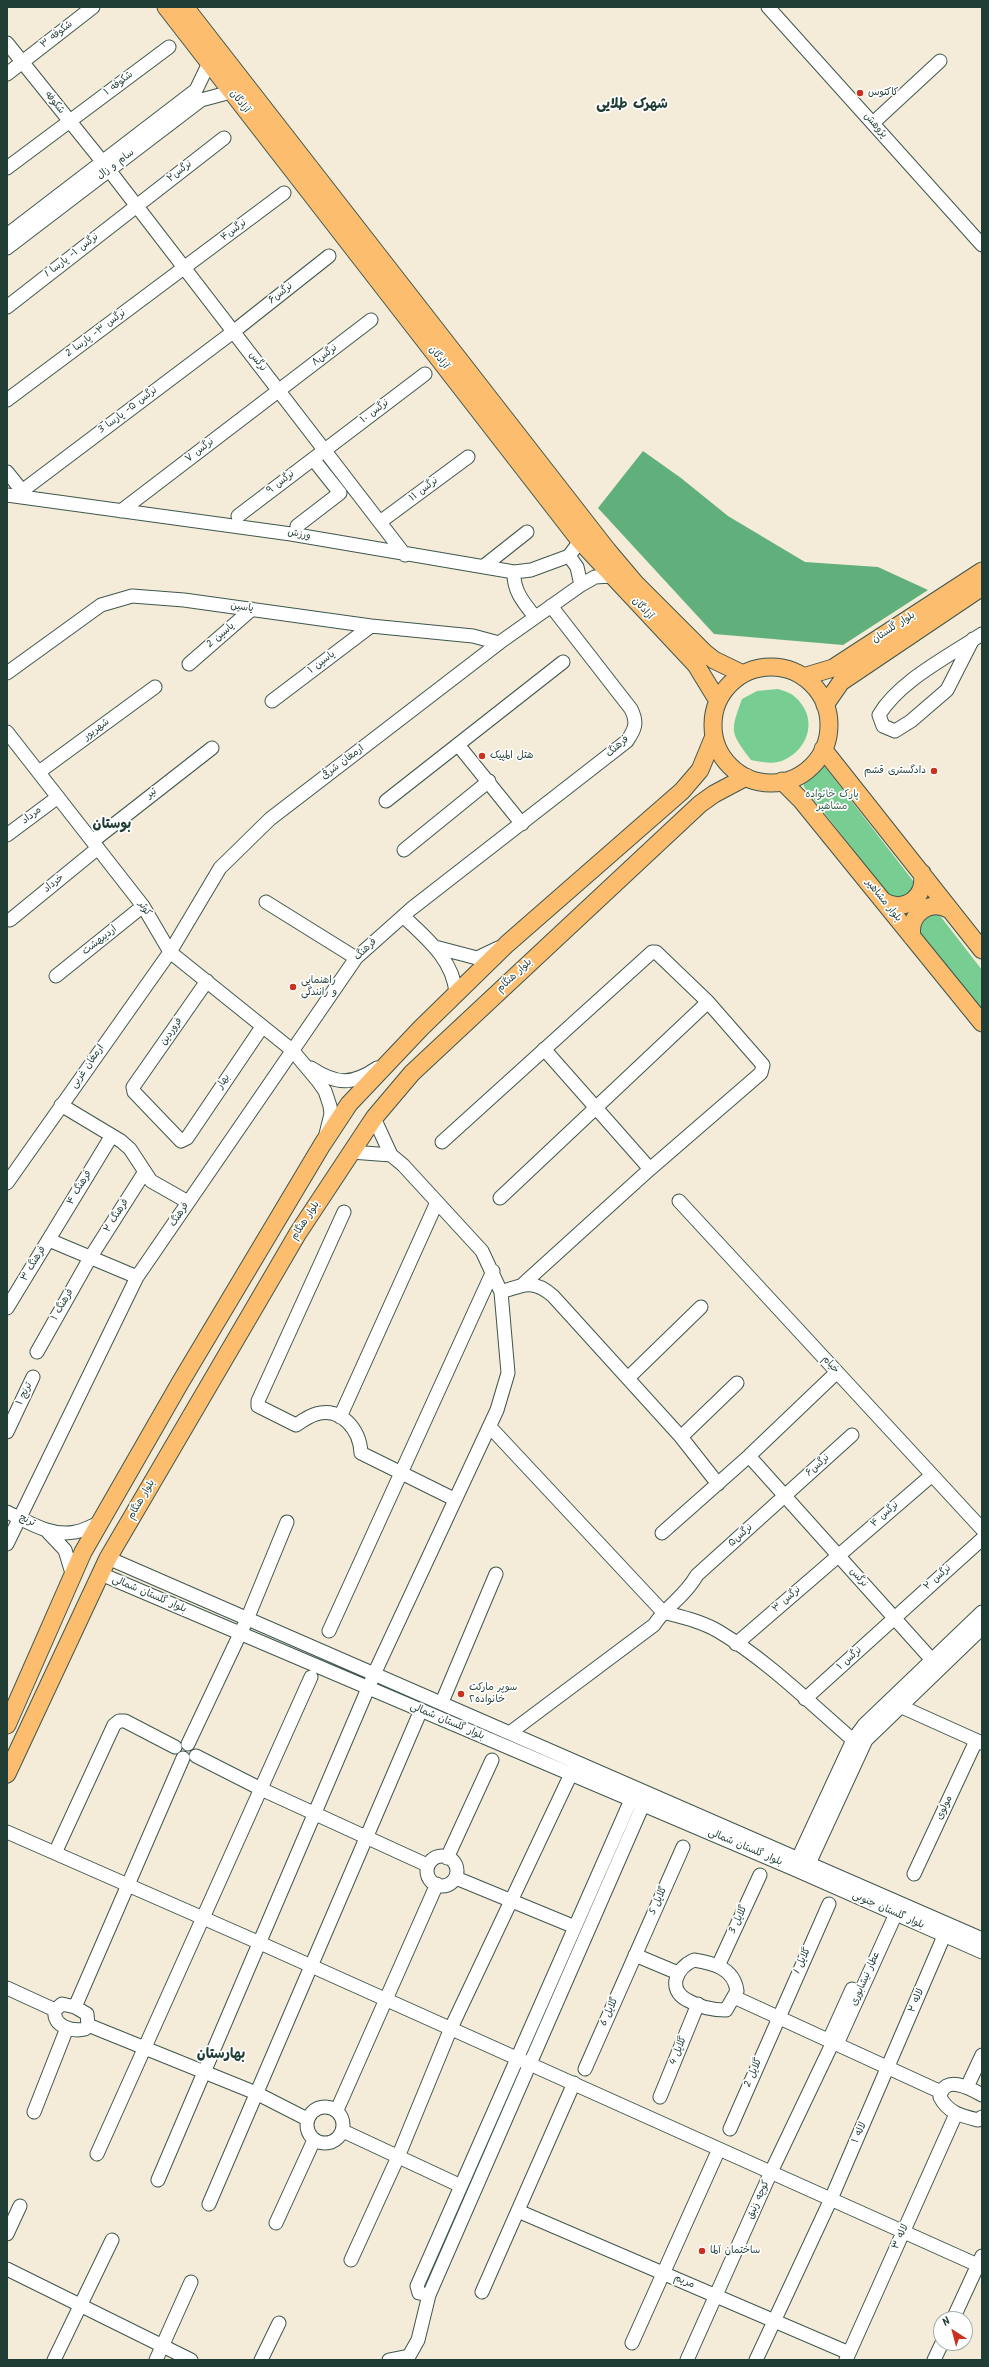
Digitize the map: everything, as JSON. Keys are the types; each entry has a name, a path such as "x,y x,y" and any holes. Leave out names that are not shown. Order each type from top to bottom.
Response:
{"main road":[{"name":"آزادگان","path":"166,7 230,92 324,199 635,583 705,653 714,660 743,674"},
{"name":"آزادگان","path":"185,7 324,199 580,541 696,665 718,701"},
{"name":"بلوار گلستان","path":"803,677 833,668 982,571"},
{"name":"بلوار گلستان","path":"825,705 841,682 982,587"},
{"path":"773,667 787,669 803,677 816,689 825,705 828,727 823,749 806,770 782,781 764,782 746,777 725,760 714,736 713,718 718,701 728,686 743,674 760,668 773,667"},
{"path":"7,1725 72,1573 99,1523 216,1322 322,1145 349,1104 393,1056 507,944 691,781 700,770 714,736"},
{"path":"823,749 982,950"},
{"name":"بلوار هنگام","path":"7,1774 108,1558 298,1233 374,1118 412,1073 700,804 714,794 746,777"},
{"name":"بلوار مشاهیر","path":"782,781 801,800 982,1023"},
{"path":"601,861 618,880"},
{"path":"883,901 898,906 913,901 922,888 922,874"},
{"path":"912,937 912,922 921,910 936,905 950,910"},
{"path":"216,1322 238,1335"}],"street":[{"name":"شکوفه ۳","path":"7,74 93,7"},
{"name":"پژوهش","path":"768,7 982,245"},
{"name":"شکوفه","path":"7,43 105,166"},
{"name":"شکوفه ۱","path":"7,168 169,47"},
{"path":"872,123 940,61"},
{"name":"سام و زال","path":"7,248 196,90 209,63"},
{"name":"سام و زال","path":"7,235 202,100 230,92"},
{"name":"نرگس۲","path":"136,206 224,138"},
{"name":"نرگس","path":"105,166 405,555"},
{"name":"نرگس۴","path":"184,268 284,194"},
{"name":"نرگس ۱- پارسا 1","path":"7,307 136,206"},
{"name":"نرگس۶","path":"233,332 329,256"},
{"name":"نرگس ۳- پارسا 2","path":"7,400 184,268"},
{"name":"نرگس۸","path":"279,391 371,320"},
{"name":"نرگس ۵- پارسا 3","path":"24,494 233,332"},
{"name":"نرگس ۱۰","path":"324,450 425,374"},
{"name":"نرگس ۷","path":"121,511 279,391"},
{"name":"نرگس ۹","path":"238,516 324,450"},
{"name":"نرگس ۱۱","path":"380,522 468,457"},
{"path":"297,526 340,493 313,459"},
{"path":"7,472 24,494"},
{"name":"ورزش","path":"7,495 24,494 121,511 292,534 405,555 484,566 514,572 531,570 569,556"},
{"path":"484,566 526,532"},
{"path":"580,541 569,556 577,568 581,585"},
{"path":"514,572 513,580 519,597 535,617"},
{"name":"ارمغان شرقی","path":"170,952 220,868 241,845 270,819 535,617 581,585 595,578 612,576"},
{"name":"یاسین","path":"7,673 101,605 112,600 132,596 252,609 371,626 473,636 499,643"},
{"name":"فرهنگ","path":"7,1544 137,1277 356,958 403,916 627,741 636,728 635,718 631,709 551,606"},
{"name":"یاسین 2","path":"189,664 252,609"},
{"name":"یاسین ۱","path":"272,701 371,626"},
{"path":"978,637 947,690 911,721 896,731 883,726 878,715 887,701 978,637"},
{"path":"7,663 29,657"},
{"path":"386,801 459,746 563,662"},
{"name":"شهریور","path":"39,772 155,687"},
{"name":"کوثر","path":"9,740 39,772 143,906 170,952 292,1050 325,1091 331,1114 322,1145"},
{"path":"459,746 489,781 522,824"},
{"name":"تیر","path":"95,845 212,748"},
{"path":"404,850 489,781"},
{"name":"مرداد","path":"7,835 58,796"},
{"name":"خرداد","path":"10,920 95,845"},
{"path":"266,902 356,958"},
{"name":"اردیبهشت","path":"56,976 143,906"},
{"path":"403,916 435,947 455,979 456,993"},
{"path":"435,947 477,958 507,944"},
{"name":"ارمغان غربی","path":"7,1183 170,952"},
{"path":"442,1142 652,952 656,952 708,1002 763,1065 764,1069 650,1169 522,1285"},
{"name":"فروردین","path":"187,1138 181,1141 134,1092 133,1087 207,981"},
{"path":"500,1198 708,1002"},
{"name":"بهار","path":"187,1138 262,1027"},
{"path":"544,1049 650,1169"},
{"name":"کوثر","path":"303,1063 327,1077 355,1081 393,1056"},
{"path":"61,1105 111,1137 121,1141 130,1149 144,1173 151,1181 188,1202"},
{"path":"158,2180 370,1688 375,1672 454,1499 490,1427 504,1389 508,1373 501,1292 482,1251 391,1155 374,1118"},
{"name":"فرهنگ ۴","path":"49,1240 111,1137"},
{"path":"351,1152 391,1155"},
{"name":"فرهنگ ۲","path":"90,1258 144,1173"},
{"name":"خیام","path":"679,1201 982,1529"},
{"path":"340,1417 437,1202"},
{"path":"344,1212 258,1401 258,1406 261,1409 296,1425 315,1414 326,1413 340,1417 355,1429 360,1440 361,1453 454,1499"},
{"path":"49,1240 137,1277"},
{"name":"فرهنگ ۳","path":"7,1308 49,1240"},
{"name":"فرهنگ ۱","path":"37,1352 90,1258"},
{"path":"329,1631 492,1271"},
{"path":"501,1292 522,1285 538,1285 553,1296 681,1437 718,1484"},
{"path":"628,1378 700,1307"},
{"path":"662,1534 749,1456 837,1372"},
{"name":"ترنج ۱","path":"7,1432 33,1377"},
{"path":"681,1437 737,1384"},
{"path":"490,1427 663,1612 697,1622 718,1631 771,1669 858,1743"},
{"name":"نرگس۶","path":"785,1496 852,1435"},
{"name":"نرگس","path":"749,1456 932,1660"},
{"name":"نرگس ۴","path":"838,1556 932,1475"},
{"name":"نرگس۵","path":"510,1732 654,1625 663,1612 686,1593 697,1575 785,1496"},
{"name":"ترنج","path":"7,1512 47,1531"},
{"path":"188,1744 248,1617 287,1522"},
{"path":"47,1531 75,1532 99,1523"},
{"path":"47,1531 65,1550 72,1573"},
{"name":"نرگس ۲","path":"894,1618 982,1539"},
{"name":"نرگس ۳","path":"736,1644 838,1556"},
{"name":"بلوار گلستان شمالی","path":"108,1558 375,1672 643,1790 802,1866"},
{"path":"130,1587 128,1583 128,1574 135,1569"},
{"name":"بلوار گلستان شمالی","path":"101,1574 637,1802 802,1866"},
{"path":"442,1702 496,1574"},
{"path":"802,1866 858,1743 871,1734 894,1703 932,1660 982,1612"},
{"name":"نرگس ۱","path":"805,1699 894,1618"},
{"path":"894,1703 982,1628"},
{"path":"97,2154 311,1677"},
{"path":"894,1703 979,1742"},
{"path":"209,2204 310,1965 421,1710"},
{"path":"55,1853 114,1726 119,1721 126,1721 175,1747"},
{"path":"521,1753 527,1740"},
{"path":"175,1747 180,1742 188,1744 196,1749 196,1756"},
{"name":"مولوی","path":"914,1874 979,1742"},
{"path":"175,1747 176,1754 183,1758 191,1760 196,1756"},
{"path":"196,1756 262,1789 427,1865"},
{"path":"76,2007 183,1758"},
{"path":"447,1858 492,1760"},
{"path":"351,2260 398,2156 451,2028 571,1774"},
{"path":"429,2295 419,2293 417,2286 575,1927 643,1790"},
{"path":"389,2360 409,2356 418,2340 429,2295 530,2064 637,1802"},
{"path":"7,1832 260,1942 903,2231 981,2262 957,2311"},
{"name":"گلایل 5","path":"635,1955 683,1847"},
{"path":"440,1856 447,1858 456,1867 456,1878 447,1885 437,1884 427,1877 427,1865 435,1857 440,1856"},
{"name":"بلوار گلستان جنوبی","path":"802,1866 894,1907 982,1939"},
{"name":"گلایل 3","path":"718,1966 760,1875"},
{"path":"456,1878 575,1927"},
{"path":"337,2110 437,1884"},
{"name":"گلایل 1","path":"778,2017 829,1904"},
{"name":"بلوار گلستان جنوبی","path":"894,1907 944,1936 982,1952"},
{"name":"کوچه زنبق","path":"687,2360 771,2172 833,2042 894,1907"},
{"name":"لاله ۲","path":"889,2066 944,1936"},
{"path":"635,1955 678,1973"},
{"name":"گلایل 6","path":"585,2069 635,1955"},
{"path":"694,1960 718,1966 731,1975 737,1991 726,2010 716,2010 686,2000 680,1992 676,1982 678,1973 683,1965 694,1960"},
{"path":"7,1988 55,2010"},
{"path":"734,1997 889,2066 941,2092"},
{"path":"55,2010 62,2004 76,2007 86,2014 88,2025"},
{"name":"گلایل 4","path":"660,2097 698,2004"},
{"path":"55,2010 56,2020 67,2028 80,2030 85,2029 88,2025"},
{"name":"گلایل 2","path":"730,2129 778,2017"},
{"path":"88,2025 205,2071 256,2093 307,2119"},
{"path":"34,2112 67,2028"},
{"path":"968,2087 982,2055"},
{"name":"لاله ۱","path":"756,2360 831,2199 889,2066"},
{"path":"482,2292 574,2083"},
{"path":"982,2095 968,2087 956,2084 949,2085 941,2092 940,2097 944,2104 956,2114 978,2120 982,2117"},
{"path":"326,2106 337,2110 343,2120 343,2131 336,2140 325,2144 314,2140 307,2130 307,2119 314,2110 326,2106"},
{"name":"لاله ۳","path":"848,2357 956,2114"},
{"path":"343,2131 461,2186"},
{"path":"276,2223 314,2140"},
{"path":"632,2343 665,2274 719,2149"},
{"path":"7,2234 20,2206"},
{"name":"مریم","path":"518,2212 774,2321 848,2357"},
{"path":"54,2360 112,2240"},
{"path":"7,2269 191,2360"},
{"path":"156,2360 191,2282"},
{"path":"261,2360 279,2323"}],"green space":[{"path":"643,451 681,478 728,516 805,562 878,567 928,590 843,645 714,634 598,508"},
{"path":"778,689 792,694 802,705 807,714 808,732 805,740 793,755 780,762 768,763 751,760 739,743 734,731 735,719 742,699 757,691"},
{"name":"پارک خانواده مشاهیر","path":"822,763 982,970 982,1013 804,787 803,779"}],"place":[{"name":"کاکتوس","path":"860,93"},
{"name":"هتل المپیک","path":"482,756"},
{"name":"دادگستری قشم","path":"934,771"},
{"name":"راهنمایی و رانندگی","path":"293,987"},
{"name":"سوپر ماركت خانواده٢","path":"461,1694"},
{"name":"ساختمان آلما","path":"702,2251"}],"district":[{"name":"شهرک طلایی","path":"632,106"},
{"name":"بوستان","path":"112,826"},
{"name":"بهارستان","path":"221,2056"}]}
